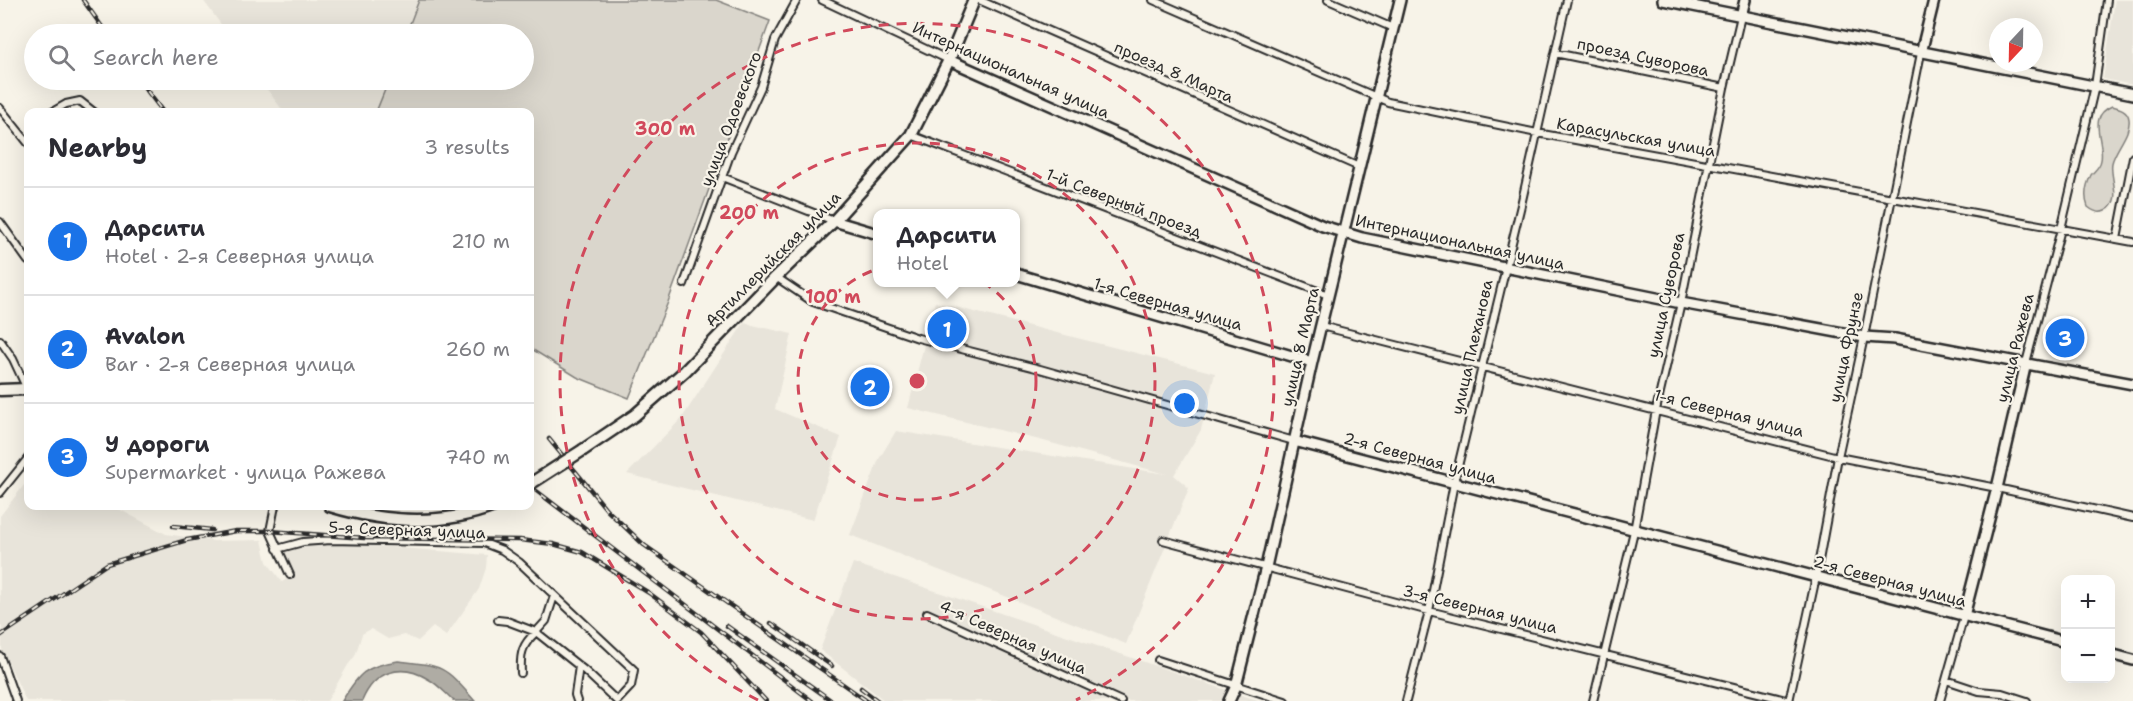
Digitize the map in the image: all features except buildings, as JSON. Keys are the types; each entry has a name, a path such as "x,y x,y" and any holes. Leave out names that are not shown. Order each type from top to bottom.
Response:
{"main road":[{"name":"Артиллерийская улица","path":"534,481 635,415 685,371 834,221 911,135 949,60 974,0"},
{"path":"0,390 24,389"},
{"path":"346,510 373,517 424,520 450,519 484,510"}],"street":[{"name":"улица Одоевского","path":"684,284 722,177 757,96 775,40 797,0"},
{"name":"Интернациональная улица","path":"822,0 949,60 1323,226 1362,238 1680,303 1864,337 1895,339 2133,384"},
{"name":"проезд 8 Марта","path":"979,0 1359,167"},
{"name":"Карасульская улица","path":"1153,0 1377,98 1538,133 2133,242"},
{"path":"1328,0 1393,28"},
{"name":"улица 8 Марта","path":"1229,701 1236,686 1266,567 1312,362 1400,0"},
{"name":"улица Плеханова","path":"1406,701 1429,611 1454,483 1568,0"},
{"path":"1663,0 2133,94"},
{"name":"улица Суворова","path":"1593,701 1634,531 1656,410 1724,88 1745,0"},
{"name":"улица Фрунзе","path":"1789,701 1816,577 1891,197 1934,0"},
{"name":"улица Ражева","path":"1940,701 1997,488 2026,363 2061,229 2094,86 2107,0"},
{"name":"проезд Суворова","path":"1556,53 1724,88"},
{"path":"59,108 80,101 89,108"},
{"path":"1,109 24,131"},
{"name":"1-й Северный проезд","path":"911,135 1328,295"},
{"path":"2117,239 2133,157"},
{"path":"722,177 834,221 873,233"},
{"path":"0,222 24,255"},
{"name":"1-я Северная улица","path":"1020,275 1312,362"},
{"name":"2-я Северная улица","path":"776,277 813,302 918,338 1040,369 1294,441 2061,641"},
{"name":"1-я Северная улица","path":"1321,326 1838,457 1997,488 2133,518"},
{"path":"0,340 24,381"},
{"path":"0,493 24,463"},
{"path":"274,510 270,531 290,575"},
{"name":"5-я Северная улица","path":"277,549 303,542 331,540 484,543 502,550 519,562 634,670 631,686 617,701"},
{"name":"3-я Северная улица","path":"1163,540 1429,611 1789,701"},
{"path":"521,673 520,658 525,642 546,621 554,596"},
{"name":"4-я Северная улица","path":"927,613 1121,701"},
{"path":"498,620 536,632 579,666 617,701"},
{"path":"2115,655 2133,660"},
{"path":"0,656 16,701"},
{"path":"1158,660 1285,701"},
{"path":"577,701 575,695 579,666"},
{"path":"1946,680 1979,691 2002,693 2026,701"}],"shaded area":[{"path":"203,0 419,0 410,24 221,24"},
{"path":"419,0 716,0 770,21 668,302 629,398 577,377 534,350 534,108 378,108 385,90 534,90 534,24 410,24"},
{"path":"2115,0 2133,0 2133,85 2103,79"},
{"path":"268,90 385,90 378,108 281,108"},
{"path":"2112,106 2125,111 2129,125 2112,163 2114,202 2105,211 2098,212 2088,207 2086,191 2091,175 2101,160 2098,130 2100,116"},
{"path":"935,302 1215,373 1201,430 1174,475 1189,488 1126,644 850,535 879,459 896,431 1166,474 908,408"},
{"path":"744,323 792,334 775,409 841,437 813,520 627,474 682,418"},
{"path":"24,485 24,510 121,510 166,534 214,541 262,540 267,562 282,582 294,574 283,552 307,545 366,545 487,555 486,568 479,589 446,636 433,627 418,641 404,635 388,639 371,629 362,634 355,656 327,701 26,701 2,649 0,516"},
{"path":"853,563 1261,701 885,701 820,650"},
{"path":"398,661 426,664 442,670 457,681 475,701 454,701 428,679 408,671 398,671 389,673 373,683 362,701 342,701 364,672 378,665"}],"railway":[{"path":"83,0 100,24"},
{"path":"146,90 160,108"},
{"path":"549,439 607,510 644,545 867,701"},
{"path":"534,489 812,701"},
{"path":"173,526 212,530"},
{"path":"0,636 107,564 187,540 236,531 270,531 364,538 520,540 553,544 582,552 649,593 701,632 766,701"},
{"path":"771,623 832,666"},
{"path":"727,626 832,701"},
{"path":"861,688 878,701"}],"place":[{"name":"Дарсити","path":"947,329"},
{"name":"У дороги","path":"2065,338"},
{"name":"Avalon","path":"870,387"}]}
